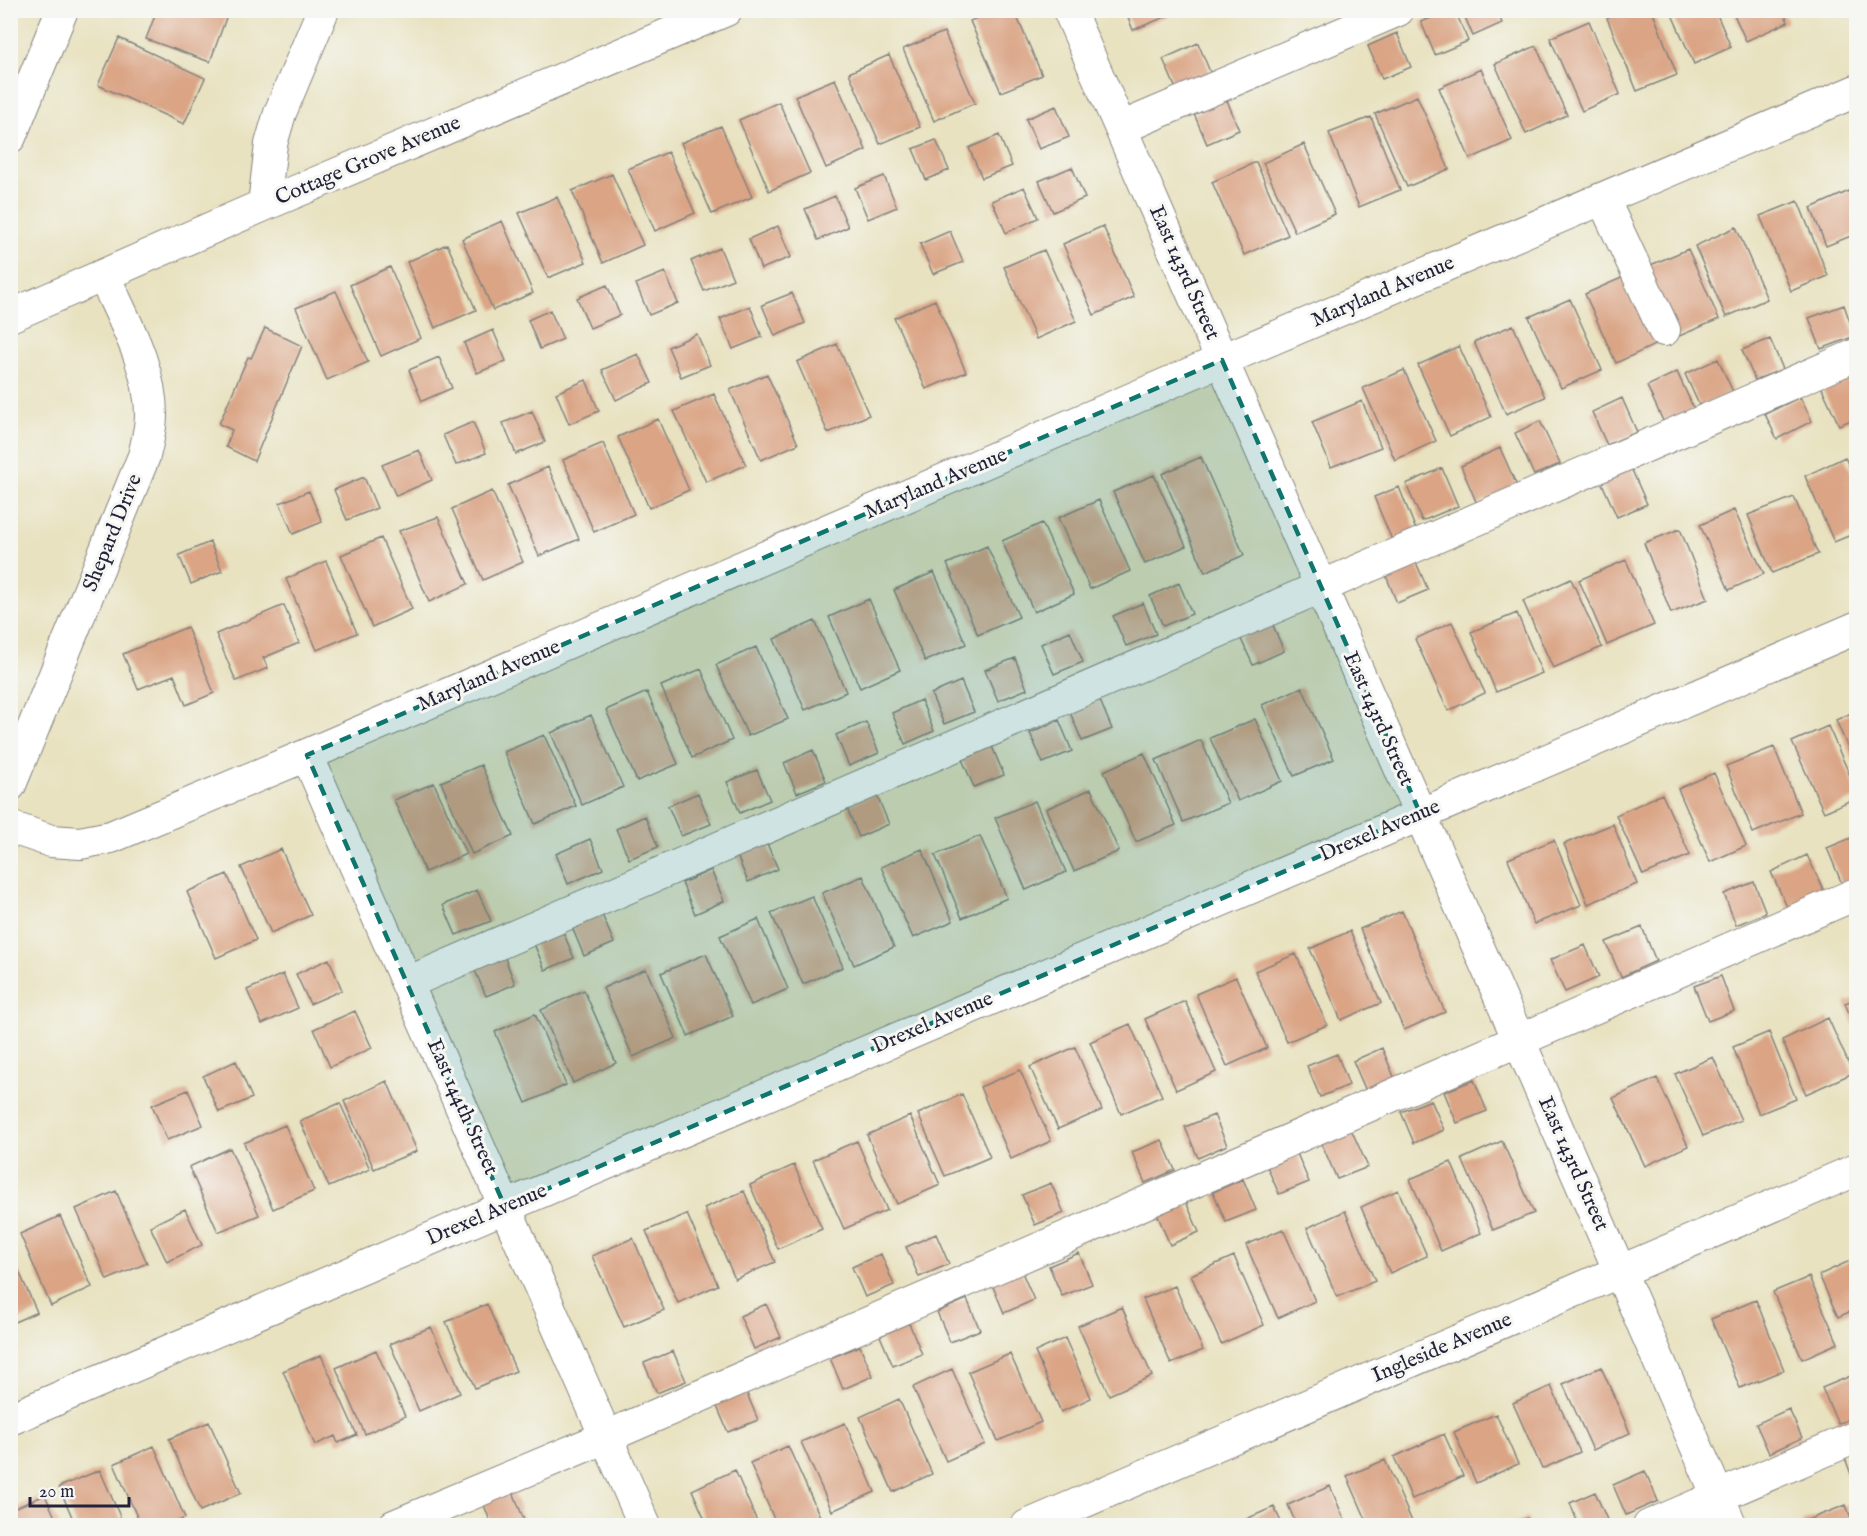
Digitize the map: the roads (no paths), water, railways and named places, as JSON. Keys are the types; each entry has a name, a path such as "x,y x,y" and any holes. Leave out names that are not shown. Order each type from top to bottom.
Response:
{"street":[{"path":"10,137 62,10"},
{"path":"264,205 271,144 280,113 323,10"},
{"name":"Cottage Grove Avenue","path":"10,316 264,205 726,10"},
{"name":"East 143rd Street","path":"1069,10 1731,1526"},
{"path":"1121,128 1398,10"},
{"name":"Maryland Avenue","path":"10,827 51,841 80,843 111,837 307,755 1222,360 1857,91"},
{"path":"1603,199 1664,330"},
{"name":"Shepard Drive","path":"10,785 144,456 151,416 147,381 104,276"},
{"path":"407,982 1857,355"},
{"name":"Drexel Avenue","path":"10,1419 1420,813 1857,628"},
{"name":"East 144th Street","path":"307,755 645,1526"},
{"path":"394,1526 606,1437 1857,894"},
{"name":"Ingleside Avenue","path":"1027,1526 1857,1170"},
{"path":"1649,1526 1857,1437"}]}
